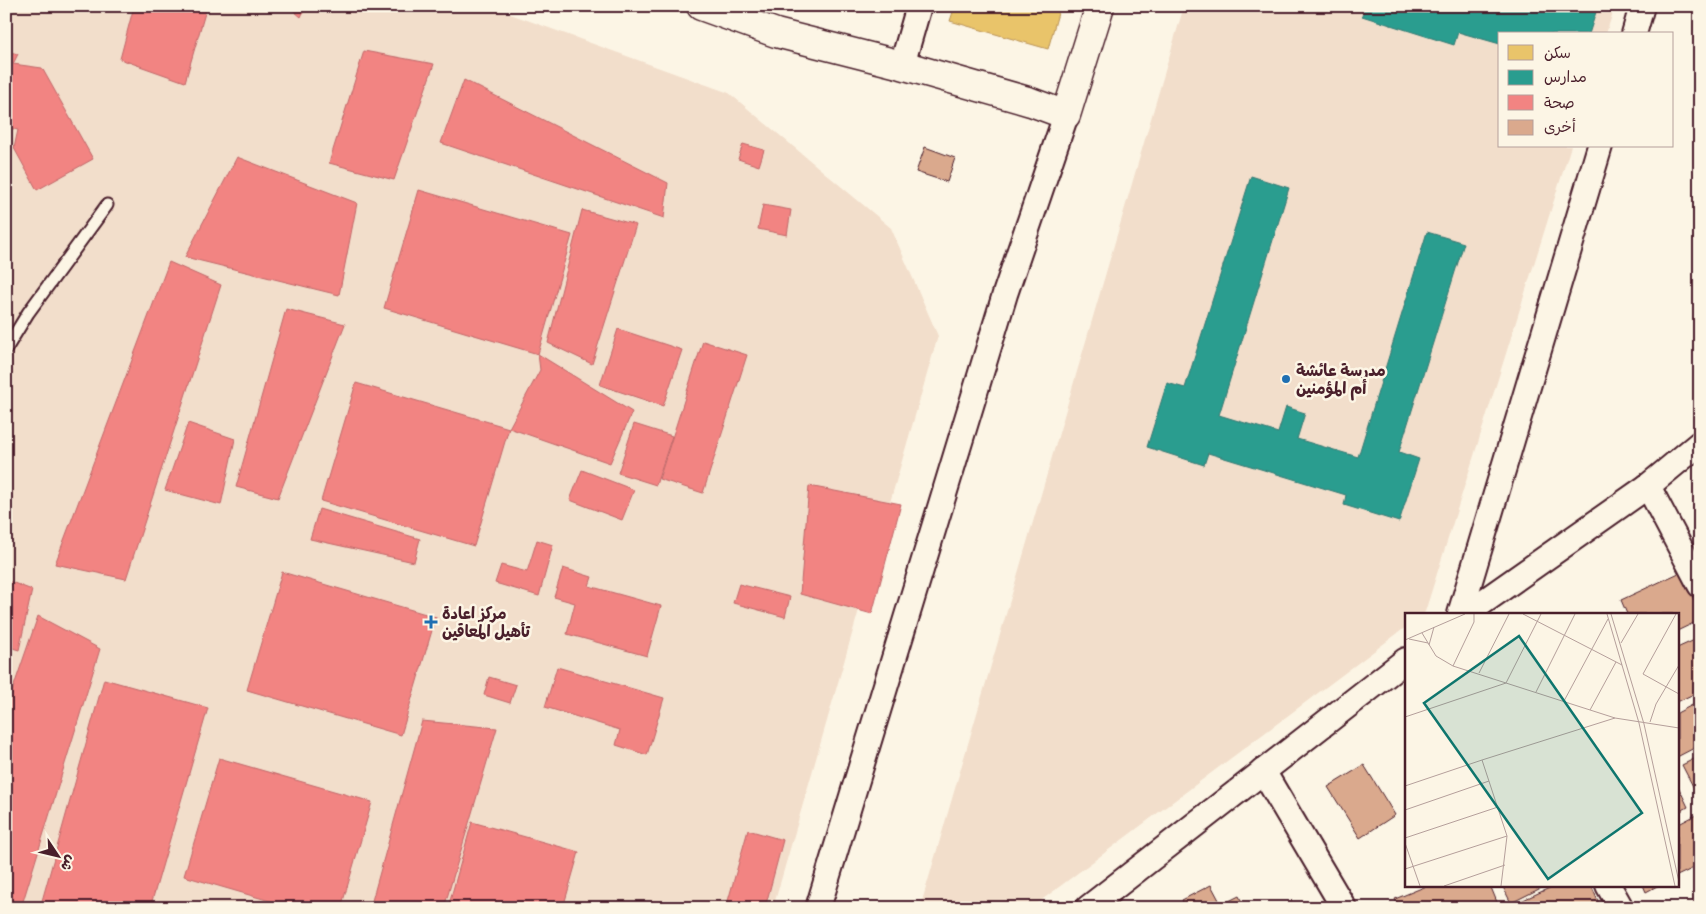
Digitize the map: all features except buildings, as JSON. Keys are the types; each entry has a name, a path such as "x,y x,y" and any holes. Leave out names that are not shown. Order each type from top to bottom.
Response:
{"street":[{"path":"701,6 776,33 902,65 1031,102 1066,115"},
{"path":"902,65 919,6"},
{"path":"818,908 1005,294 1066,115 1100,6"},
{"path":"1635,32 1642,6"},
{"path":"1460,613 1599,148"},
{"path":"1467,613 1648,486 1700,443"},
{"path":"1648,486 1700,585"},
{"path":"1088,908 1405,661"},
{"path":"1263,771 1344,908"},
{"path":"1609,886 1621,908"}],"lane":[{"path":"6,349 28,313 106,205"}],"shaded area":[{"name":"مركز اعادة تأهيل المعاقين","path":"6,6 488,6 729,93 891,228 938,336 773,908 6,908"},
{"name":"مدرسة عائشة أم المؤمنين","path":"1184,6 1615,6 1607,32 1498,32 1498,148 1570,148 1425,612 1405,613 1405,628 1031,908 920,908"}],"place":[{"name":"مدرسة عائشة أم المؤمنين","path":"1286,379"},
{"name":"مركز اعادة تأهيل المعاقين","path":"431,622"}]}
